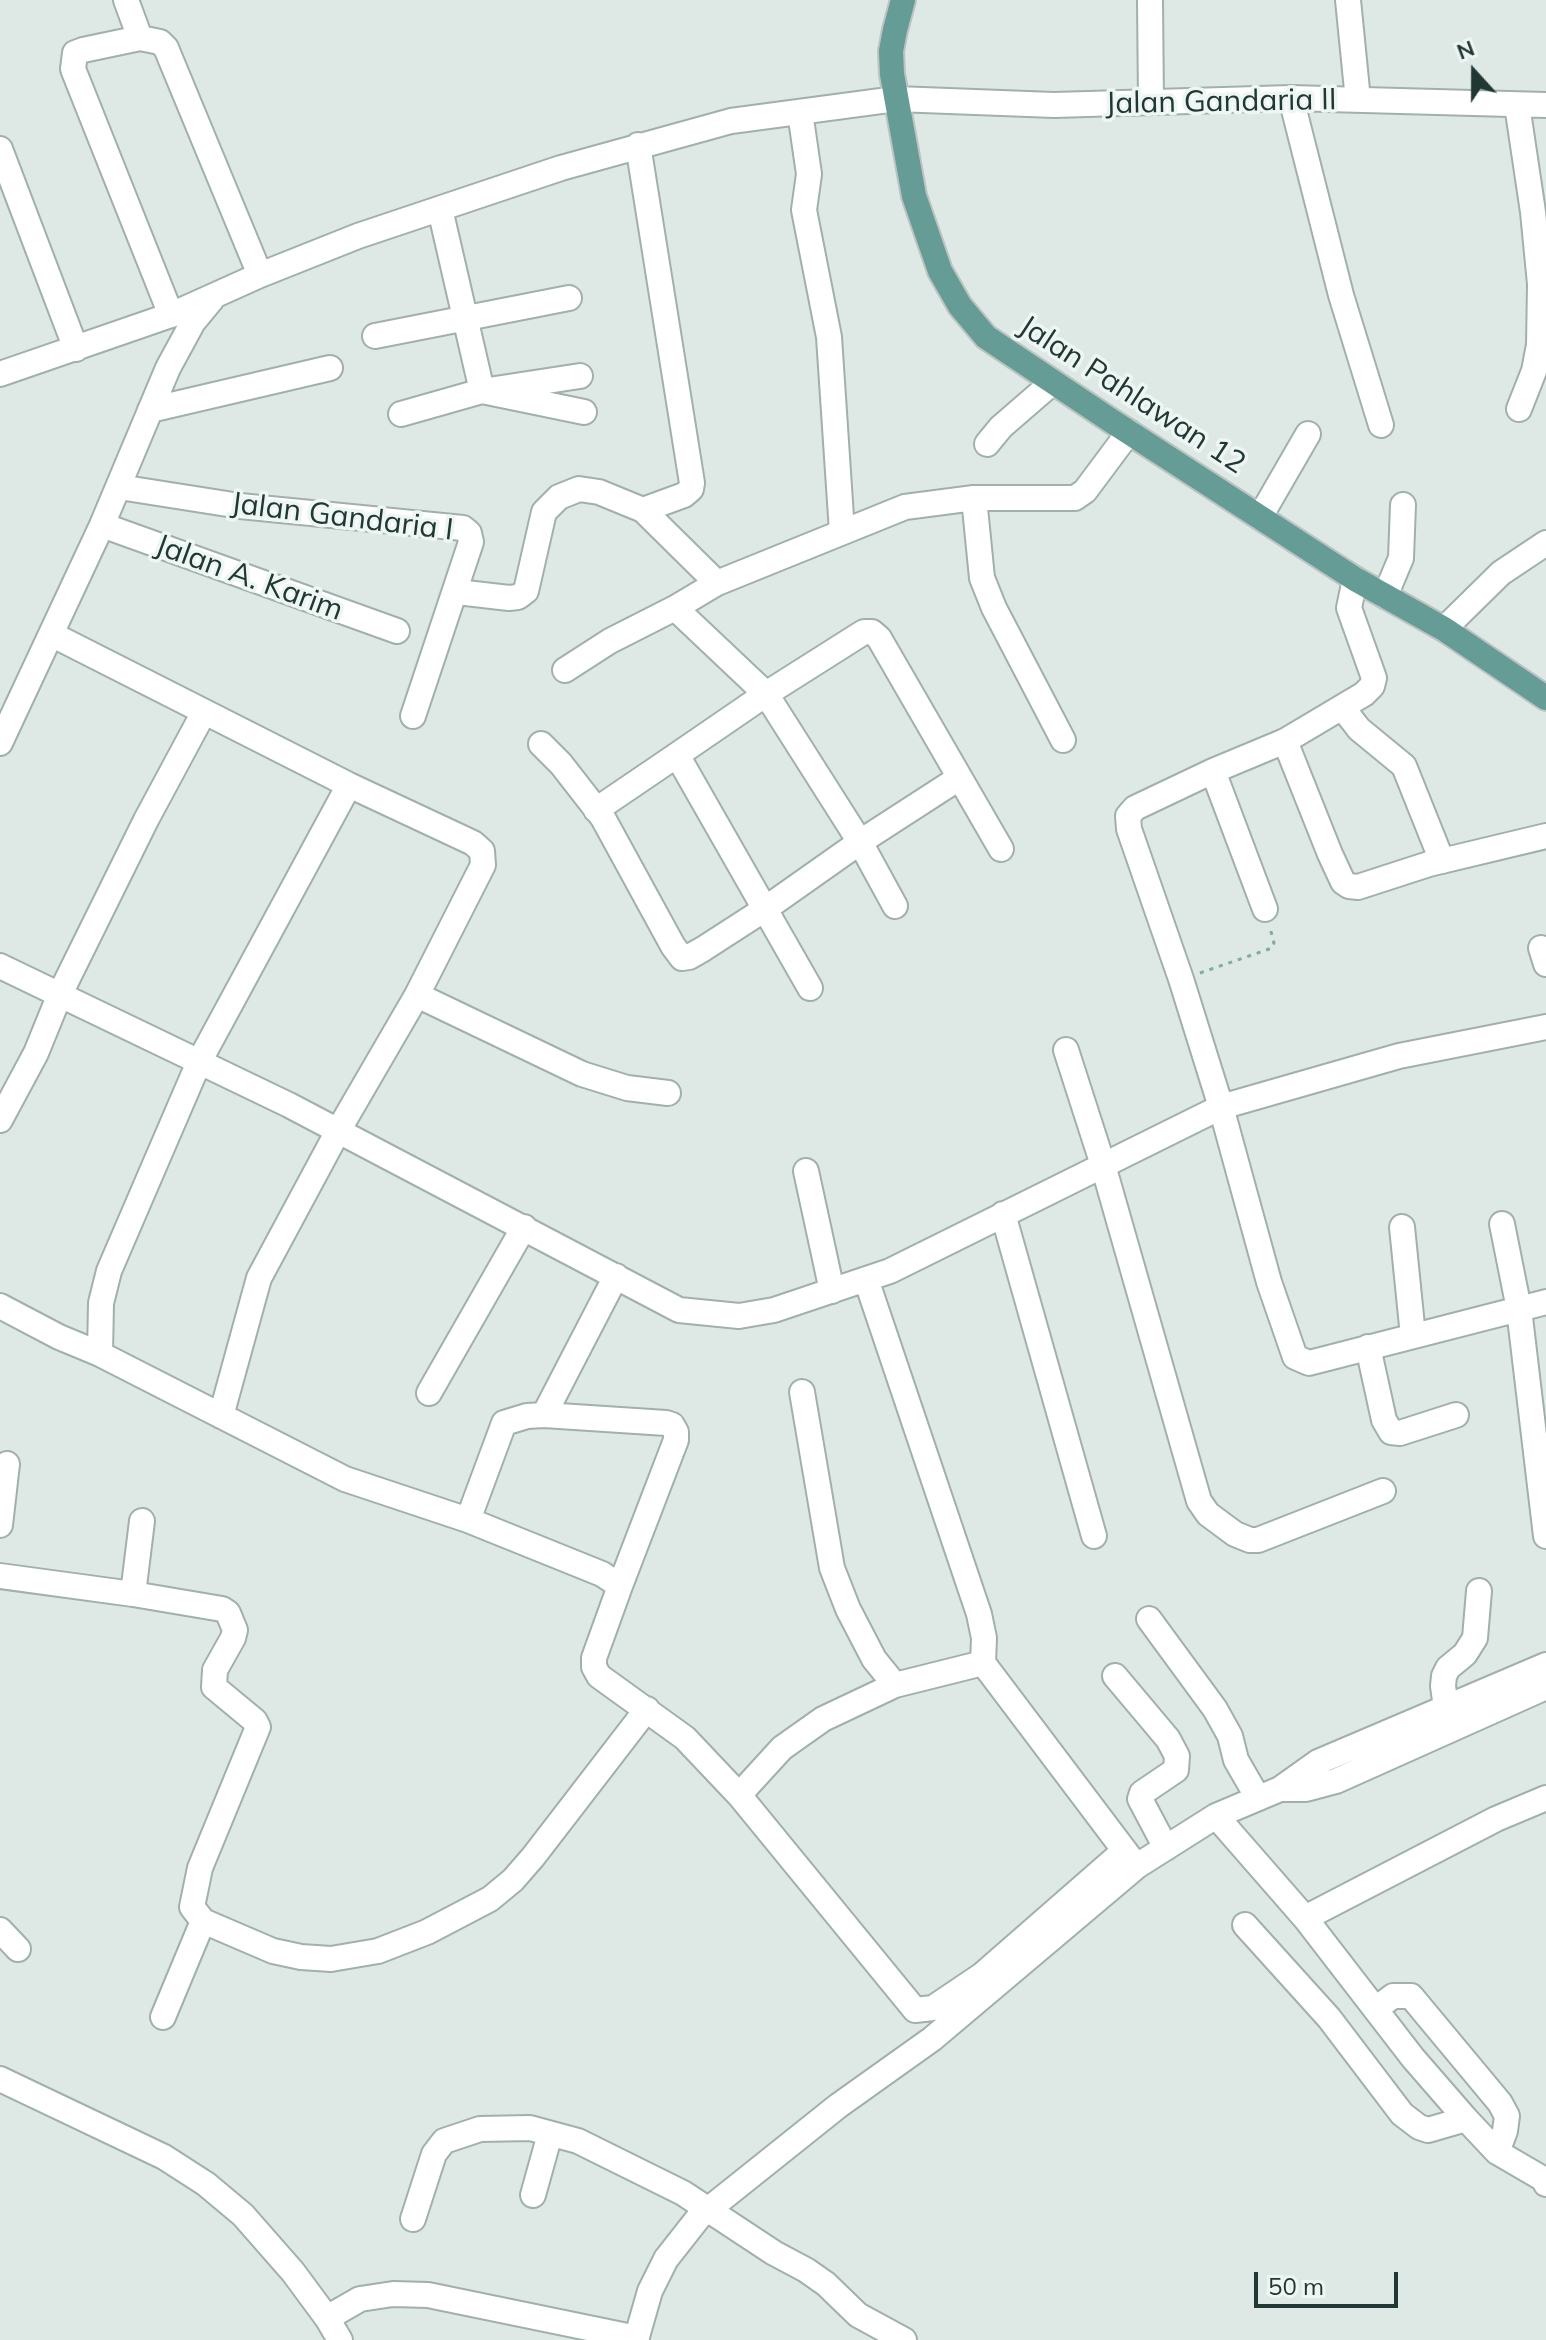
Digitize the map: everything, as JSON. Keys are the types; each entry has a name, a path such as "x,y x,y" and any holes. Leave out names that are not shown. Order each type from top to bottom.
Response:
{"main road":[{"name":"Jalan Pahlawan 12","path":"903,0 891,51 896,99 914,196 940,271 960,306 986,337 1355,579 1444,629 1546,698"}],"street":[{"path":"126,0 140,38"},
{"path":"1150,0 1151,102"},
{"path":"1348,0 1358,100"},
{"path":"171,315 73,69 75,53 140,38 160,42 171,55 260,275"},
{"path":"1291,98 1341,295 1381,425"},
{"name":"Jalan Gandaria II","path":"0,374 171,315 358,236 638,145 731,121 896,99 1054,105 1291,98 1546,105"},
{"path":"1517,105 1543,306 1534,371 1519,409"},
{"path":"800,112 809,174 804,210 829,337 842,532"},
{"path":"638,145 692,483 691,489 684,495 643,510"},
{"path":"0,149 11,216 76,349"},
{"path":"440,209 482,391"},
{"path":"0,743 102,525 179,345 214,297"},
{"path":"375,336 569,298"},
{"path":"150,410 330,368"},
{"path":"401,414 482,391 580,376"},
{"path":"987,444 1001,427 1053,382"},
{"path":"482,391 584,412"},
{"path":"565,670 610,641 717,583 905,507 974,498 1075,498 1085,491 1129,432"},
{"path":"1260,517 1308,434"},
{"name":"Jalan Gandaria I","path":"119,487 240,506 463,528 469,533 471,542 457,592 413,716"},
{"path":"457,592 509,598 518,597 526,591 544,512 550,504 569,492 590,489 643,510 717,583"},
{"path":"974,498 982,578 994,608 1063,740"},
{"path":"1385,596 1401,558 1403,505"},
{"name":"Jalan A. Karim","path":"102,525 397,631"},
{"path":"1444,629 1501,573 1546,543"},
{"path":"1355,579 1349,608 1374,678 1372,686 1364,694 1285,741 1135,808 1128,816 1129,829 1181,979 1221,1107 1269,1282 1295,1357 1309,1363 1546,1302"},
{"path":"675,608 766,694 860,842 895,906"},
{"path":"596,810 766,694 864,632 872,632 879,638 1001,849"},
{"path":"51,634 349,785 473,843 482,851 483,865 417,995 338,1131 259,1278 221,1416"},
{"path":"1342,707 1359,729 1409,772 1442,861"},
{"path":"0,1120 36,1053 60,994 146,820 204,712"},
{"path":"1285,741 1330,854 1346,884 1358,887 1442,861 1546,836"},
{"path":"541,744 561,764 596,810 682,958 703,949 765,909 959,778"},
{"path":"677,755 810,988"},
{"path":"1213,771 1265,909"},
{"path":"100,1354 101,1303 109,1271 199,1062 349,785"},
{"path":"0,966 338,1131 679,1310 709,1315 739,1316 774,1310 890,1271 1221,1107 1399,1056 1546,1027"},
{"path":"417,995 582,1074 627,1088 668,1093"},
{"path":"1066,1050 1103,1165 1199,1501 1208,1514 1235,1534 1258,1540 1383,1491"},
{"path":"806,1171 832,1291"},
{"path":"1003,1214 1094,1536"},
{"path":"1502,1224 1519,1309 1546,1536"},
{"path":"429,1393 524,1227"},
{"path":"1402,1227 1413,1336"},
{"path":"544,1415 616,1276"},
{"path":"866,1279 979,1614 984,1638 983,1663 1130,1859"},
{"path":"0,1306 345,1479 468,1520 602,1574 620,1586"},
{"path":"1368,1347 1384,1420 1391,1432 1400,1433 1456,1415"},
{"path":"802,1392 832,1568 848,1609 874,1659 895,1685"},
{"path":"468,1520 504,1423 544,1415 672,1425 676,1440 620,1586 594,1658 594,1667 599,1676 685,1738 739,1795 915,2010 933,2008 982,1975 1130,1859 1166,1848 1216,1816 1269,1794 1318,1762 1546,1665"},
{"path":"0,1525 7,1464"},
{"path":"133,1594 142,1521"},
{"path":"0,1576 133,1594 222,1609 228,1613 234,1626 233,1638 215,1670 214,1687 257,1725 200,1868 192,1907 203,1921 273,1951 301,1957 331,1959 378,1951 427,1932 490,1899 513,1880 647,1709"},
{"path":"1446,1708 1444,1676 1475,1638 1479,1591"},
{"path":"1149,1619 1215,1709 1230,1736 1236,1760 1269,1794"},
{"path":"739,1795 782,1748 823,1719 895,1685 983,1663"},
{"path":"1115,1676 1168,1739 1177,1756 1176,1770 1142,1793 1140,1799 1166,1848"},
{"path":"1269,1794 1336,1781 1546,1687"},
{"path":"1305,1918 1496,1819 1546,1798"},
{"path":"1216,1816 1305,1918 1413,2058 1466,2119 1497,2152 1546,2181"},
{"path":"327,2318 360,2299 393,2294 428,2295 636,2339 650,2291 666,2259 699,2217 838,2106 932,2039 1130,1859"},
{"path":"163,2017 203,1921"},
{"path":"1245,1925 1329,2018 1402,2114 1428,2130 1466,2119"},
{"path":"0,1930 18,1949"},
{"path":"1377,2008 1393,1996 1411,1996 1500,2103 1507,2116 1497,2152"},
{"path":"0,2079 164,2157 206,2184 243,2215 293,2272 340,2340"},
{"path":"413,2219 434,2154 444,2141 480,2129 530,2128 578,2141 640,2170 709,2208 774,2253 816,2277 858,2315 904,2340"},
{"path":"533,2195 550,2134"}],"path":[{"path":"1181,979 1272,948 1274,943 1265,909"}]}
